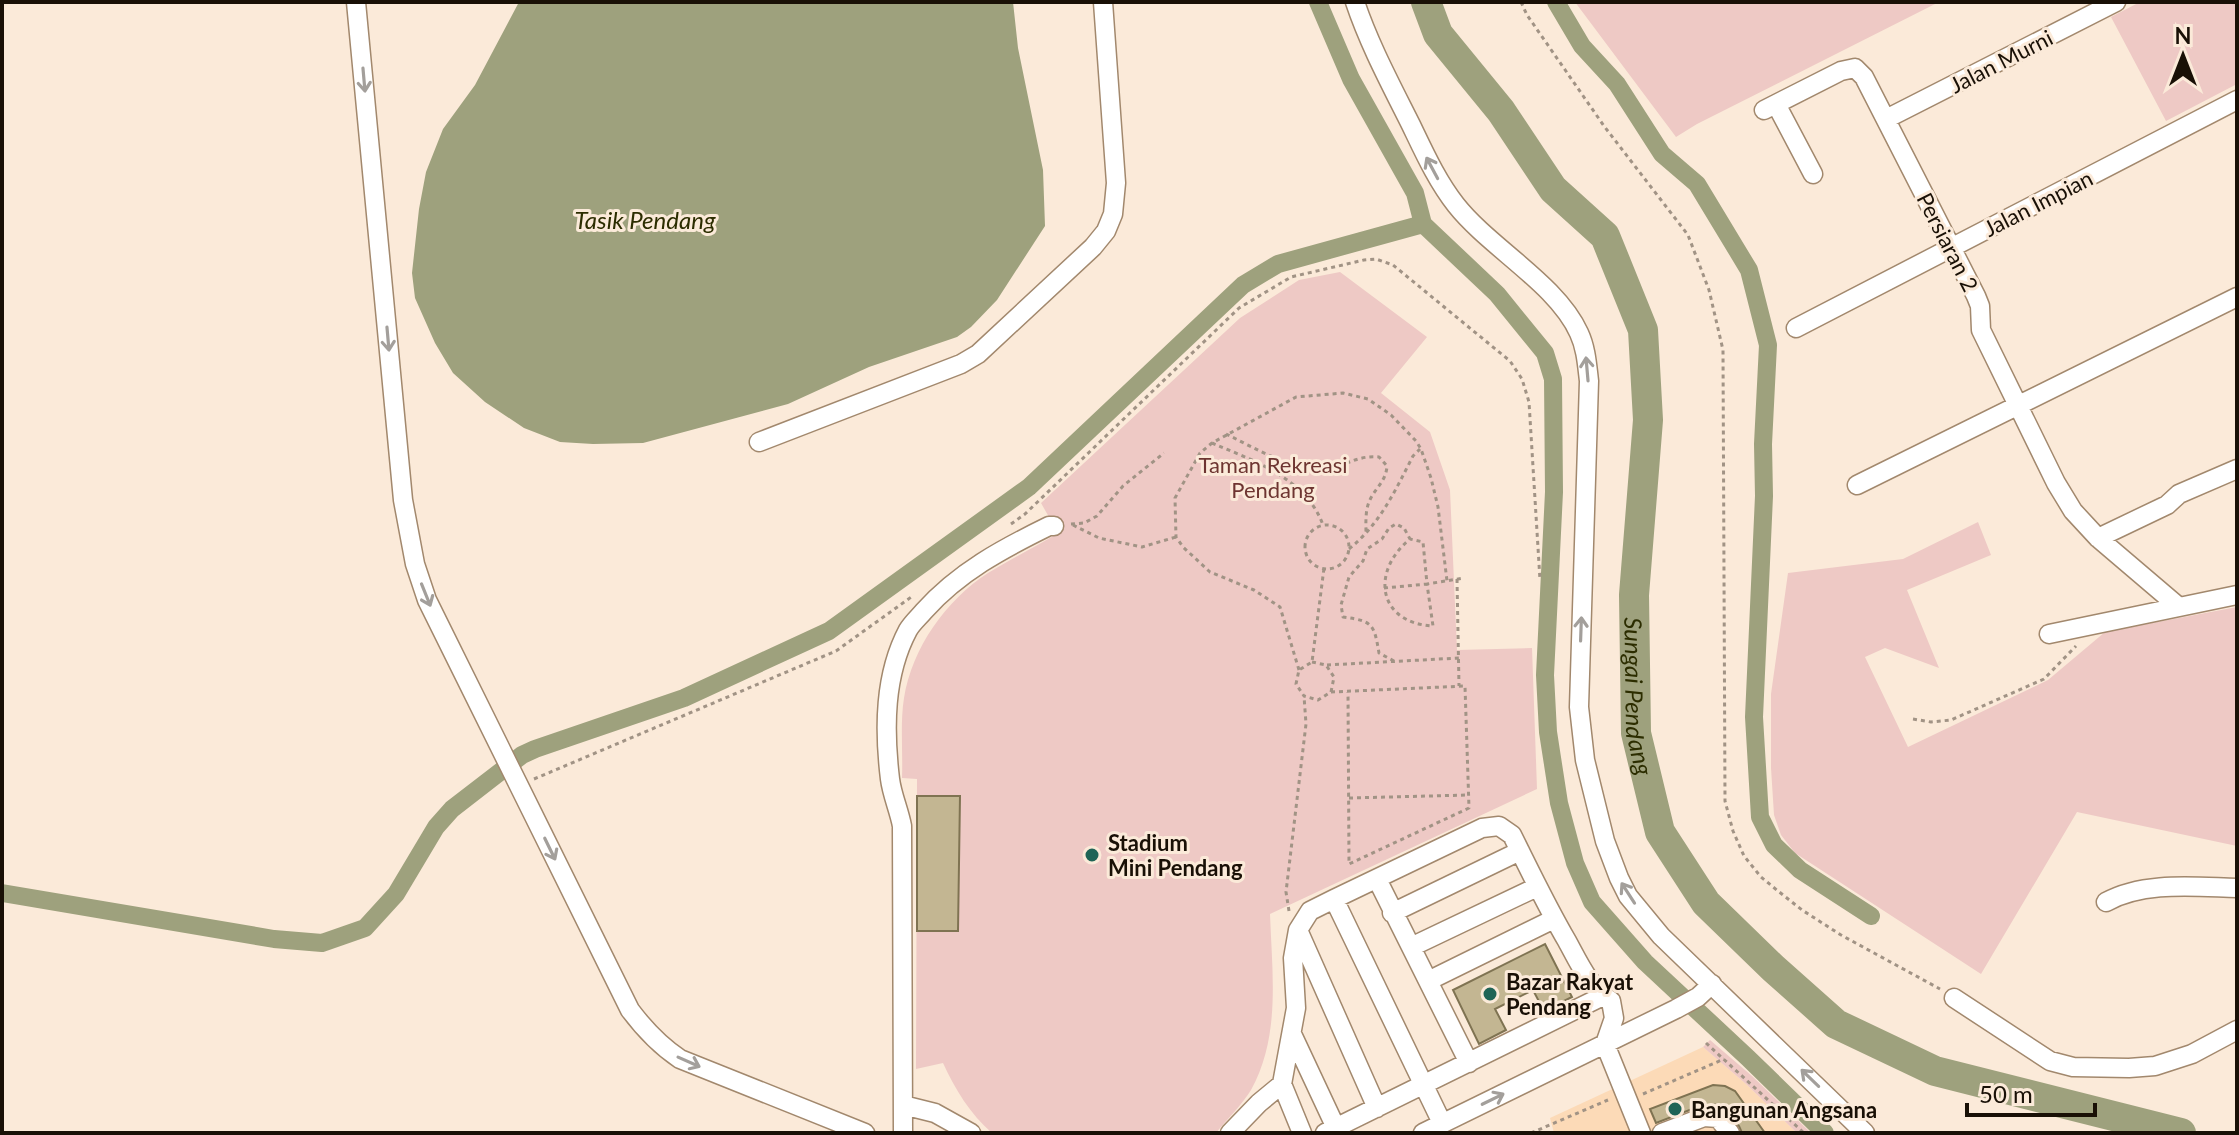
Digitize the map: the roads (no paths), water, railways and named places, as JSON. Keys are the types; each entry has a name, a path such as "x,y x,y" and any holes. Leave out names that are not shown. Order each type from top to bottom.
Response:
{"street":[{"path":"356,2 408,534 427,600 630,1010 648,1034 680,1059 865,1133"},
{"path":"759,442 961,364 978,354 1093,247 1106,231 1113,214 1116,183 1103,2"},
{"path":"1355,2 1392,88 1437,177 1456,205 1480,230 1566,311 1579,333 1587,357 1589,381 1579,707 1585,760 1605,841 1619,878 1628,896 1705,990 1865,1133"},
{"name":"Jalan Murni","path":"1886,119 2116,2"},
{"name":"Persiaran 2","path":"1813,174 1770,107 1841,71 1855,68 1864,77 1978,301 1981,330 2063,497 2083,524 2179,607"},
{"name":"Jalan Impian","path":"1796,328 2237,100"},
{"path":"1857,485 2237,297"},
{"path":"2098,538 2167,505 2179,494 2237,469"},
{"path":"903,1133 902,826 890,778 887,714 892,670 909,627 937,596 967,571 1005,547 1049,526 1063,525"},
{"path":"2049,634 2237,595"},
{"path":"1302,1133 1282,1084 1296,1008 1293,958 1298,930 1310,911 1482,828 1499,826 1512,835 1586,976 1611,1001 1614,1018 1605,1044 1641,1133"},
{"path":"1392,913 1520,851"},
{"path":"1377,879 1469,1063"},
{"path":"1411,947 1537,887"},
{"path":"2106,902 2148,889 2237,888"},
{"path":"1334,899 1442,1123"},
{"path":"1428,981 1554,919"},
{"path":"1298,930 1377,1108"},
{"path":"1423,1133 1676,1009 1705,990"},
{"path":"1292,1034 1331,1130 1603,996"},
{"path":"1954,998 2061,1066 2155,1066 2192,1054 2237,1030"},
{"path":"1230,1133 1282,1084"},
{"path":"903,1105 935,1113 971,1133"},
{"path":"1662,1133 1714,1116 1730,1133"}],"water":[{"name":"Tasik Pendang","path":"519,2 1013,2 1018,48 1043,170 1045,226 997,300 957,337 869,367 788,404 643,443 560,442 524,428 485,402 453,373 435,343 415,298 412,273 426,172 443,129 475,85"}],"waterway":[{"path":"1318,2 1351,79 1415,193 1423,224 1497,294 1545,353 1553,379 1554,492 1545,675 1548,732 1559,803 1575,863 1592,902 1645,962 1825,1133"},
{"name":"Sungai Pendang","path":"1426,2 1438,34 1501,111 1553,189 1605,236 1643,330 1648,420 1634,595 1636,733 1660,832 1706,903 1836,1024 1935,1071 2181,1133"},
{"path":"1556,2 1582,46 1617,84 1662,154 1697,184 1749,270 1768,345 1754,717 1760,817 1774,845 1800,870 1871,916"},
{"path":"2,893 274,939 322,943 365,928 396,894 436,827 452,809 522,755 684,698 829,631 1029,487 1243,285 1278,264 1423,224"}],"place":[{"name":"Stadium Mini Pendang","path":"1092,855"},
{"name":"Bazar Rakyat Pendang","path":"1490,994"},
{"name":"Bangunan Angsana","path":"1675,1109"}],"park label":[{"name":"Taman Rekreasi Pendang","path":"1273,476"}]}
